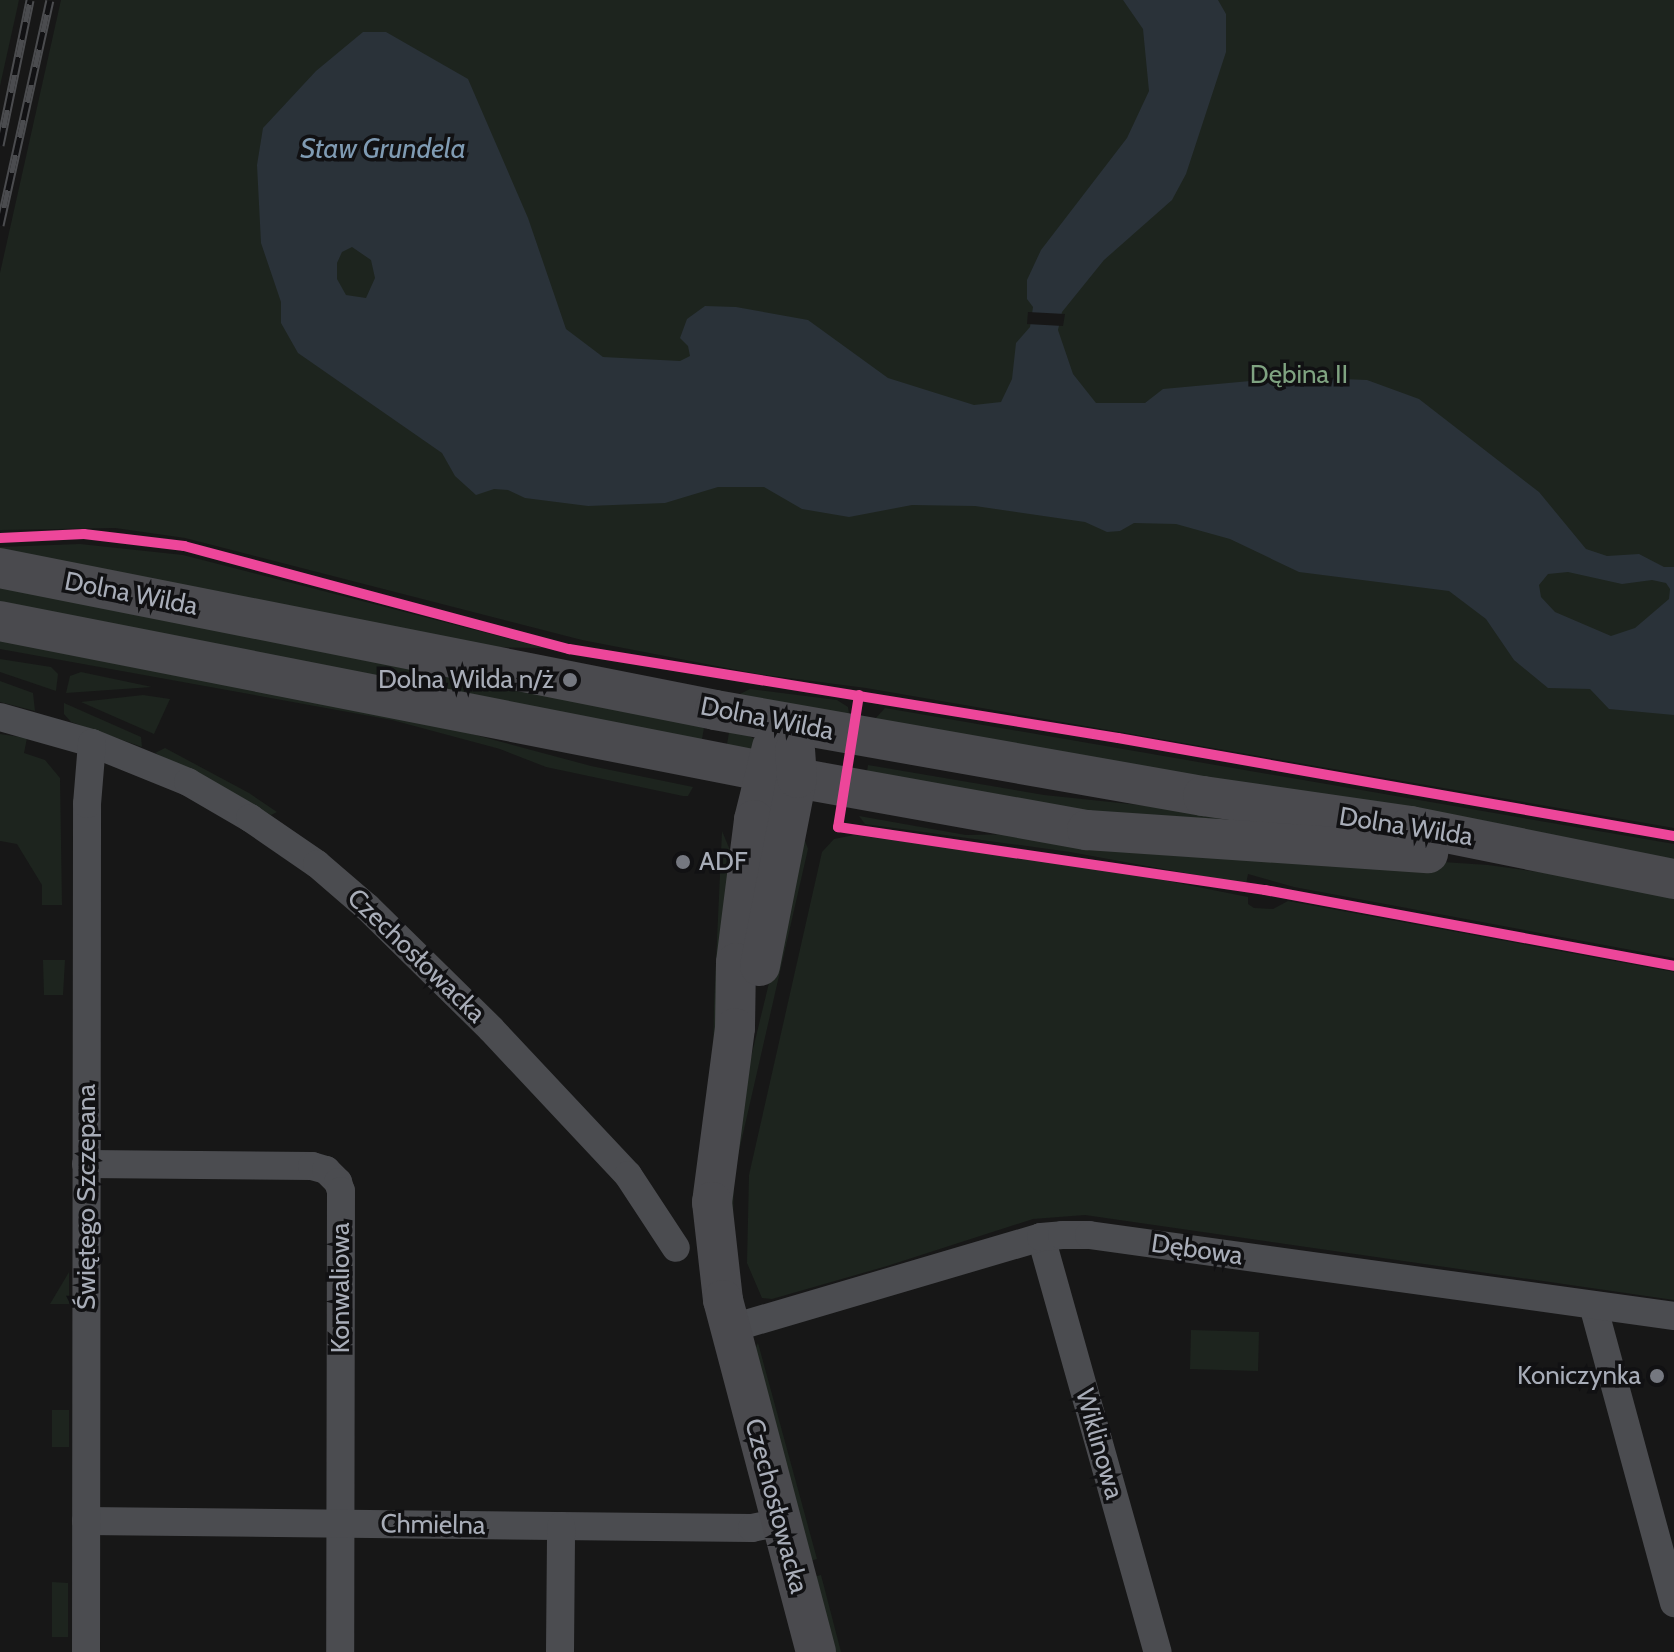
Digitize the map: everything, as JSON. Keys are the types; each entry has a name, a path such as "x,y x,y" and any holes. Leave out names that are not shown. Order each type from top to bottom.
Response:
{"main road":[{"name":"Dolna Wilda","path":"0,568 787,723 1203,796 1411,826 1674,879"},
{"name":"Dolna Wilda","path":"0,621 780,774 1087,830 1386,849 1631,871"},
{"name":"Czechosłowacka","path":"787,723 797,759 780,774 759,969 735,1028 712,1202 715,1246 729,1329 816,1652"}],"street":[{"name":"Czechosłowacka","path":"0,717 92,743 188,782 300,852 349,890 491,1029 628,1175 676,1248"},
{"name":"Świętego Szczepana","path":"86,1652 87,804 92,743"},
{"name":"Konwaliowa","path":"86,1164 312,1166 326,1170 338,1182 341,1191 340,1652"},
{"name":"Dębowa","path":"729,1329 1041,1237 1089,1235 1674,1316"},
{"name":"Wiklinowa","path":"1041,1237 1158,1652"},
{"path":"1593,1305 1674,1601"},
{"name":"Chmielna","path":"86,1521 752,1528 780,1522"},
{"path":"560,1652 561,1526"}],"green space":[{"path":"0,0 19,0 0,86"},
{"name":"Dębina II","path":"61,0 1674,0 1674,828 866,688 758,674 582,640 185,538 115,528 0,530 0,273"},
{"path":"80,544 183,555 545,648 475,647 0,553 0,547"},
{"path":"0,583 705,722 701,745 0,606"},
{"path":"0,635 446,727 591,766 693,787 688,796 683,796 546,767 500,749 392,720 0,649"},
{"path":"0,659 51,667 58,674 56,691 0,672"},
{"path":"81,672 152,687 66,693 70,676"},
{"path":"0,681 33,693 35,711 0,702"},
{"path":"750,689 837,700 848,707 850,720 738,695"},
{"path":"143,695 170,699 154,734 81,702"},
{"path":"64,703 141,737 142,747 71,722 64,714"},
{"path":"885,708 1674,844 1674,864 875,719"},
{"path":"730,727 759,741 761,751 726,750"},
{"path":"0,734 27,738 24,753 45,760 60,778 62,905 42,905 42,885 17,844 0,841"},
{"path":"165,748 249,793 277,812 271,815 155,753"},
{"path":"868,765 1044,795 1225,814 1230,820 1066,810 866,777"},
{"path":"859,816 966,835 1022,834 1488,865 1674,893 1674,958 1294,887 1248,874 1246,884 1070,852 865,824"},
{"path":"722,831 737,867 713,1065 714,1005"},
{"path":"854,835 1102,868 1248,897 1248,904 1254,908 1273,909 1288,901 1674,972 1674,1300 1085,1215 1033,1219 887,1266 772,1299 762,1298 747,1263 749,1175 822,852 834,839"},
{"path":"804,838 808,849 734,1173 733,1225 727,1204 738,1111"},
{"path":"43,960 65,960 63,995 44,995"},
{"path":"69,1272 69,1304 50,1304"},
{"path":"1191,1330 1259,1332 1258,1371 1190,1369"},
{"path":"758,1343 817,1559 806,1562 754,1351"},
{"path":"52,1410 69,1410 69,1447 52,1447"},
{"path":"821,1575 841,1652 830,1652 810,1578"},
{"path":"52,1582 68,1583 68,1637 52,1637"}],"water":[{"name":"Staw Grundela","path":"1123,0 1218,0 1226,14 1226,52 1186,174 1172,200 1104,260 1062,312 1058,330 1073,374 1096,403 1145,403 1163,389 1293,377 1367,380 1419,399 1539,492 1586,549 1607,556 1639,554 1664,567 1674,567 1674,715 1609,709 1590,689 1548,688 1514,660 1486,619 1449,591 1299,572 1230,539 1176,524 1134,523 1120,531 1107,532 1085,522 975,506 912,505 849,517 802,509 764,487 718,487 665,503 588,506 525,498 508,490 494,489 476,495 455,476 442,453 298,353 281,323 281,302 261,243 257,165 263,128 316,71 363,32 386,32 468,79 528,218 566,329 603,357 680,361 690,356 688,346 680,338 687,319 705,306 736,307 808,320 888,378 974,405 1001,402 1012,379 1016,343 1030,327 1033,307 1027,299 1027,280 1041,250 1127,138 1149,91 1143,29","holes":["352,247 371,260 375,278 366,298 346,295 337,279 337,263 342,252","1568,572 1622,584 1652,580 1666,583 1670,589 1669,599 1635,628 1611,636 1555,612 1541,597 1539,585 1548,574"]}],"pier":[{"path":"1028,312 1065,314 1063,326 1027,324"}],"railway":[{"path":"0,145 30,0"},
{"path":"0,225 50,0"}],"cycle path":[{"path":"0,538 84,534 184,546 569,649 1118,738 1674,836"},
{"path":"859,695 838,827 1265,890 1674,966"}],"place":[{"name":"Dolna Wilda n/ż","path":"570,680"},
{"name":"ADF","path":"683,862"},
{"name":"Koniczynka","path":"1657,1376"}]}
